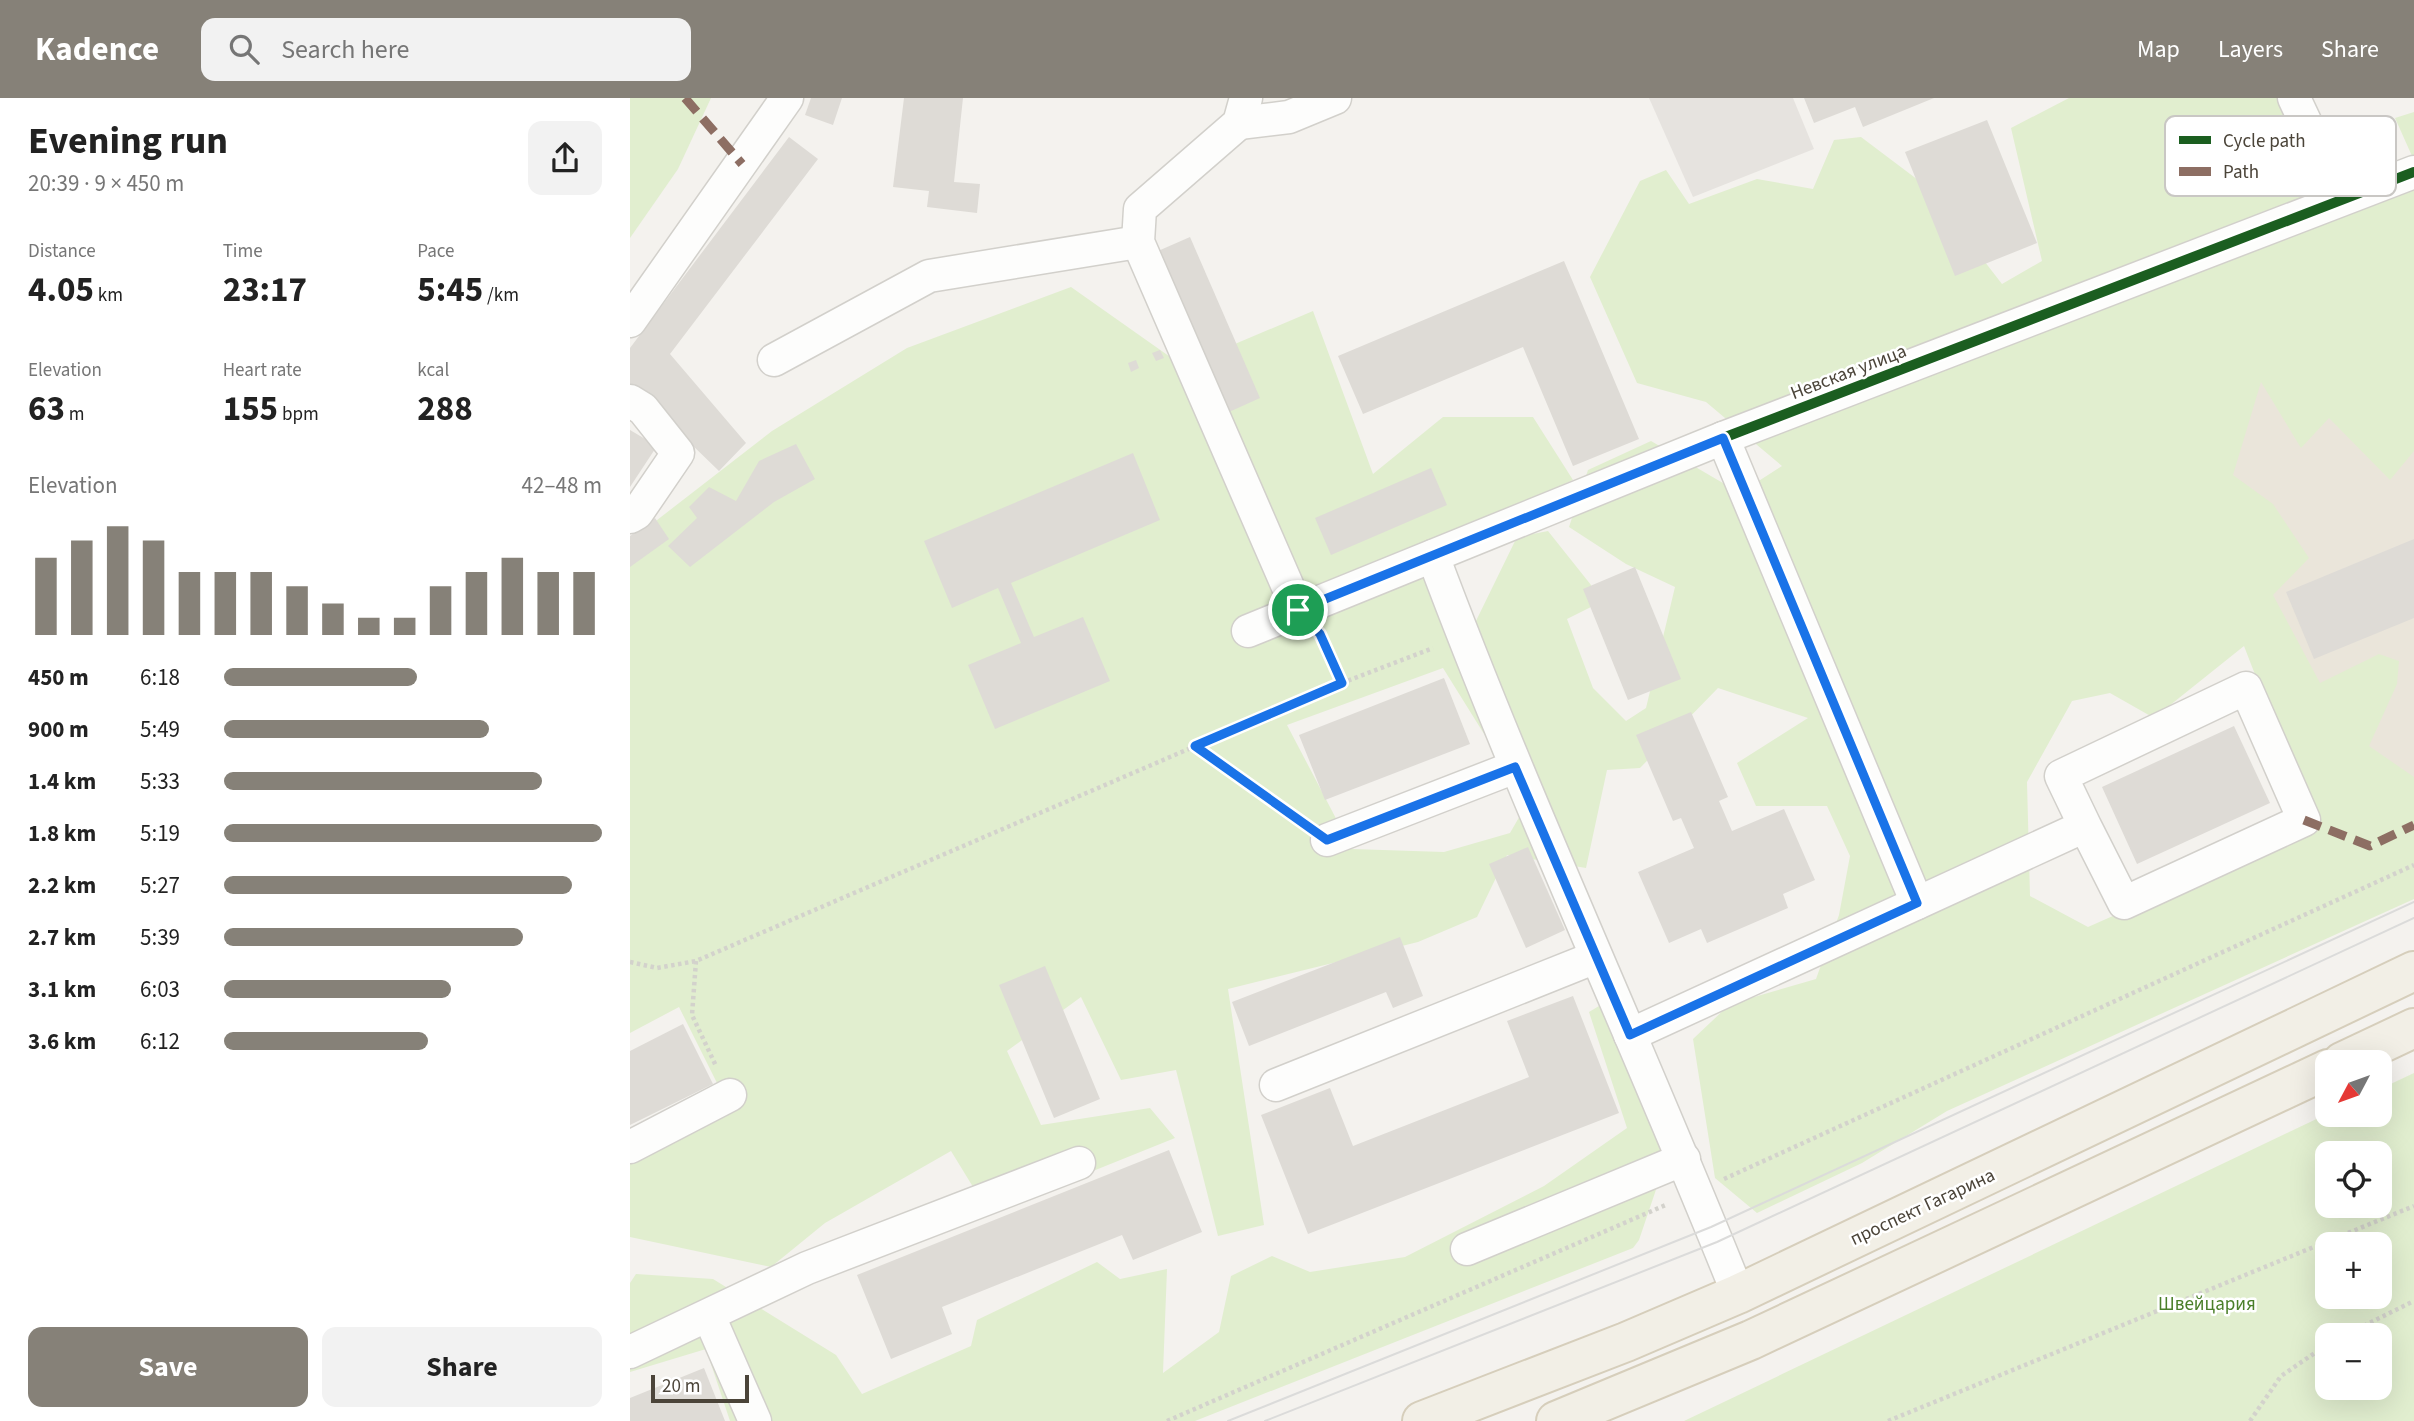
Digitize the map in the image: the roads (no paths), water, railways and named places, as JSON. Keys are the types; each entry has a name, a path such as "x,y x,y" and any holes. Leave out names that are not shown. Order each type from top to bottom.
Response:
{"main road":[{"name":"проспект Гагарина","path":"1422,1421 1626,1342 1738,1294 2414,971"},
{"path":"2367,1050 2414,1028"},
{"path":"1556,1421 1751,1340 2315,1075"}],"street":[{"path":"630,321 787,98"},
{"path":"1298,610 1138,242 1140,209 1242,110 1289,117 1335,98"},
{"path":"2294,98 2302,116"},
{"name":"Невская улица","path":"2396,178 2414,172"},
{"name":"Невская улица","path":"1248,631 1723,438 2347,196"},
{"path":"774,360 929,276 1138,242"},
{"path":"630,401 643,409 678,453 637,513 630,517"},
{"path":"1723,438 1917,903"},
{"path":"1433,556 1515,767 1684,1159 1738,1294"},
{"path":"2246,688 2304,820 2124,903 2085,826 2061,776 2246,688"},
{"path":"1327,840 1515,767"},
{"path":"1630,1035 2085,826"},
{"path":"1276,1085 1596,957"},
{"path":"630,1147 730,1096"},
{"path":"1467,1249 1684,1159"},
{"path":"630,1352 807,1268 1079,1163"},
{"path":"709,1316 755,1421"}],"tram line":[{"path":"1228,1421 1711,1227 2414,902"},
{"path":"1265,1421 1717,1242 2414,918"}],"park label":[{"name":"Швейцария","path":"2207,1303"}]}
